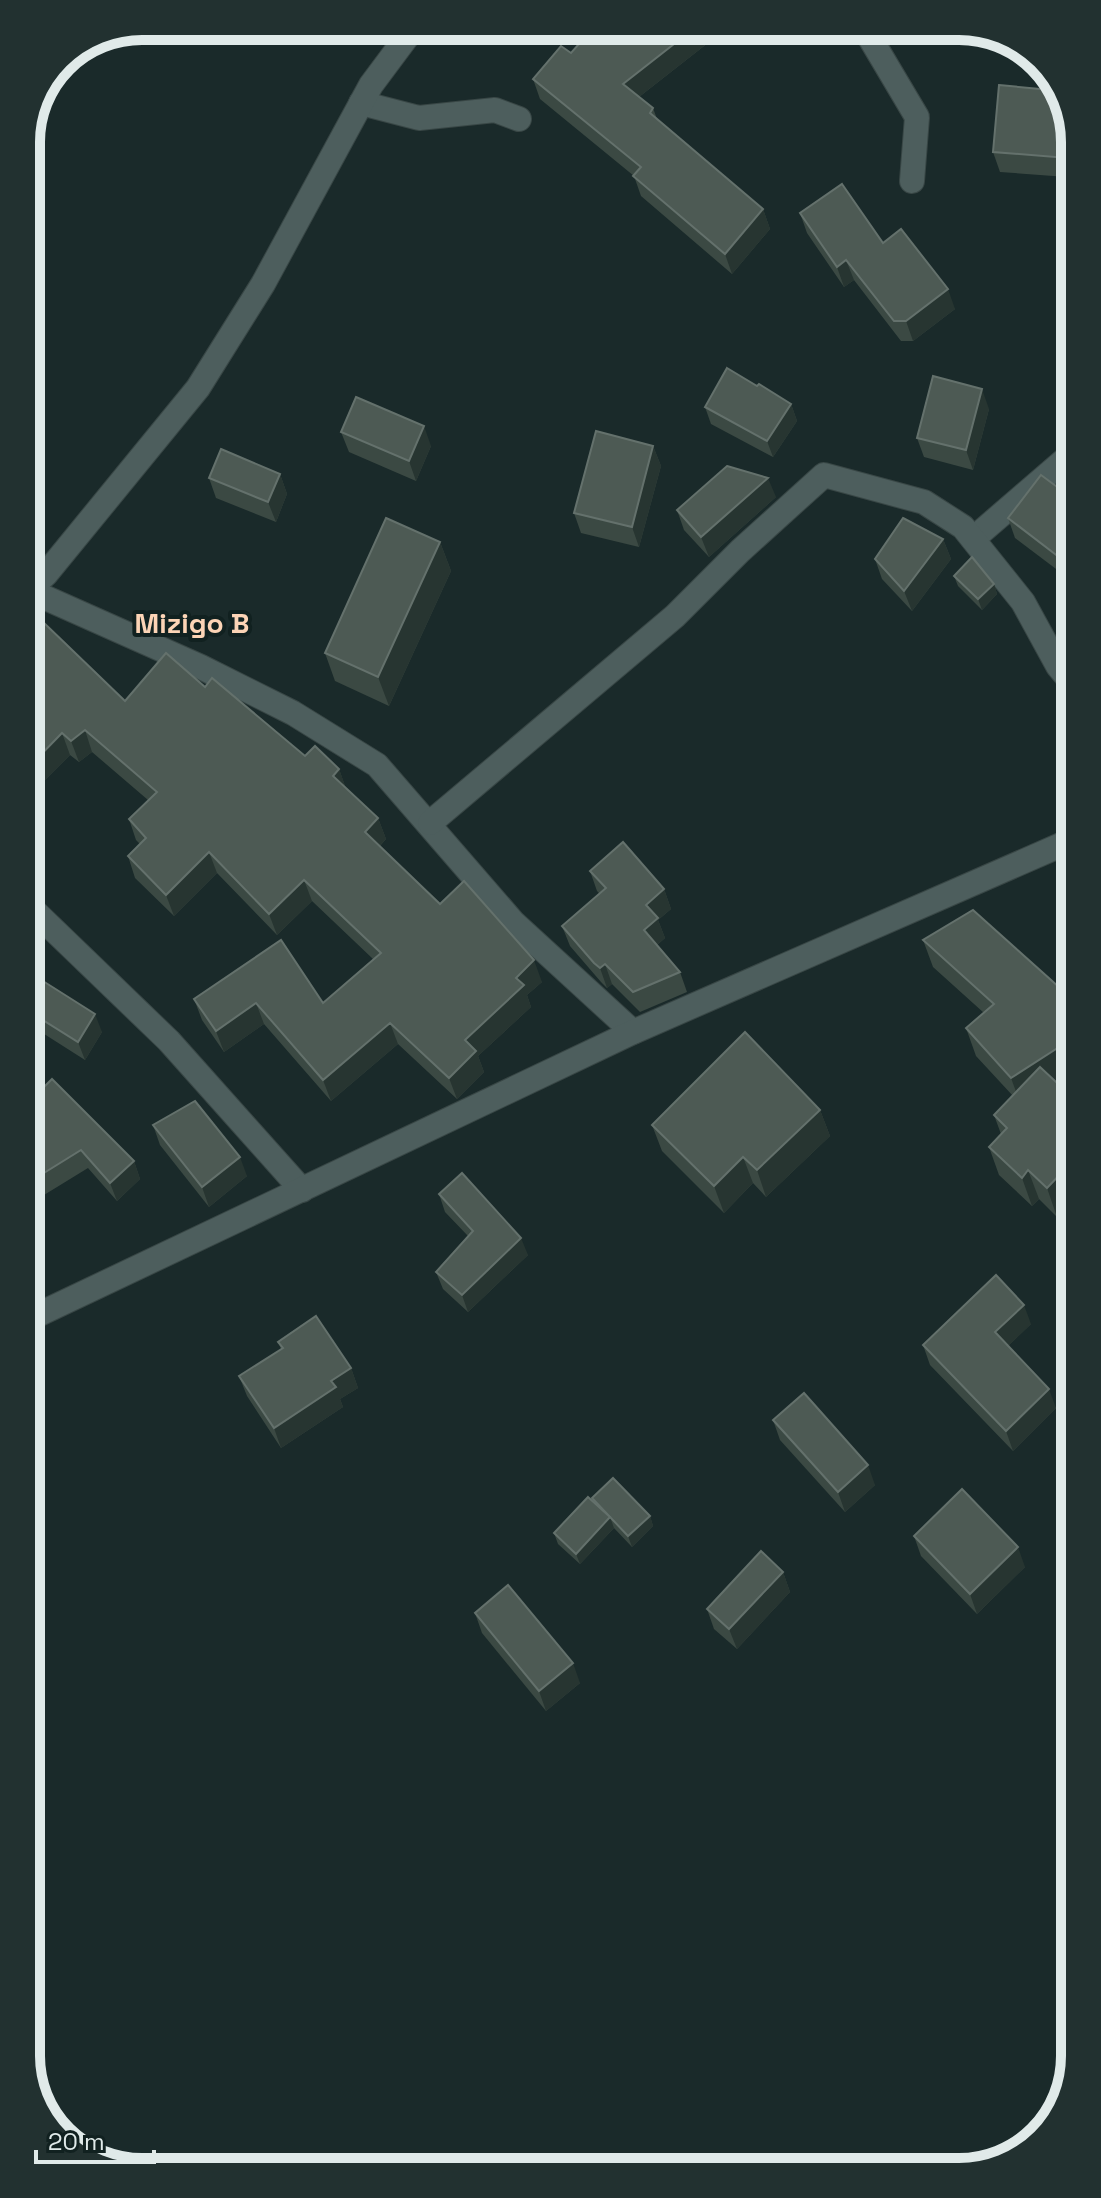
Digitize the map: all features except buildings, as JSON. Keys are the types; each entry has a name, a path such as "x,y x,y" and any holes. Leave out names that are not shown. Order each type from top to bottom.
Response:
{"street":[{"path":"40,579 198,388 263,284 371,85 405,40"},
{"path":"871,40 917,117 912,181"},
{"path":"361,103 419,118 495,110 519,119"},
{"path":"973,539 1061,463"},
{"path":"430,823 675,616 740,551 824,475 924,502 963,527 1023,602 1061,670"},
{"path":"40,595 201,667 293,713 377,765 513,922 633,1032"},
{"path":"40,1314 633,1032 1061,845"},
{"path":"40,917 169,1041 302,1190"}],"district":[{"name":"Mizigo B","path":"192,623"}]}
